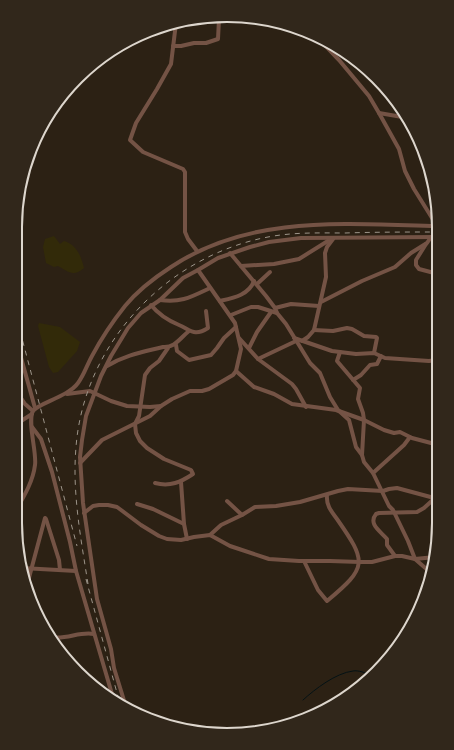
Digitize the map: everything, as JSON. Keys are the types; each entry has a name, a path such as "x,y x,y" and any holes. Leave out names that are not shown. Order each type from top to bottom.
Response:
{"street":[{"path":"173,46 206,43 218,39 219,22"},
{"path":"175,29 171,64 158,90 132,130 130,140 143,152 183,169 185,172 186,232 188,239 197,251"},
{"path":"329,49 369,96 399,149 414,189 432,218"},
{"path":"379,113 399,117"},
{"path":"22,420 33,411 66,394 75,387 80,382 98,346 112,323 126,305 154,278 197,251 256,231 280,228 324,225 432,226"},
{"path":"124,701 114,668 111,649 97,599 84,513 80,463 86,416 106,367 128,328 141,313 160,300 183,278 212,261 230,253 285,239 431,237"},
{"path":"431,237 416,260 416,265 419,269 432,272"},
{"path":"241,266 274,264 299,259 332,239"},
{"path":"302,341 314,330 326,277 327,246 332,239"},
{"path":"275,308 291,304 320,304 362,281 395,267 411,253 427,243"},
{"path":"230,253 275,308 310,363 320,373 330,397 340,412 349,420 356,447 362,455"},
{"path":"80,463 102,440 150,416 172,399 190,391 202,391 209,389 233,375 236,371 240,349 236,327 231,315 198,270"},
{"path":"220,302 241,295 255,282 270,272"},
{"path":"160,300 172,302 184,299 210,288"},
{"path":"151,305 166,319 189,331 198,333 208,328 206,311"},
{"path":"231,315 251,307 258,307 277,313"},
{"path":"249,348 257,332 271,312"},
{"path":"176,345 177,351 189,360 207,356 214,352 224,338 236,327"},
{"path":"314,330 334,331 347,328 352,329 364,336 376,337 374,353"},
{"path":"106,367 129,354 168,348 176,345 189,331"},
{"path":"239,338 258,359 292,384 306,407"},
{"path":"258,359 295,339 332,352 356,354 374,353 385,358 429,362 432,361"},
{"path":"155,483 164,485 181,482 193,474 190,470 164,459 147,448 136,433 135,424 139,416 145,375 150,368 159,361 168,348"},
{"path":"340,352 338,361 360,388 358,399 364,420 362,455 364,462 373,473 383,491 389,506 408,541 414,559 427,569"},
{"path":"353,380 359,377 370,365 377,364 380,356"},
{"path":"22,365 33,411 32,427 35,466 22,499"},
{"path":"236,371 254,387 274,394 292,404 336,410 364,420 384,430 394,433 400,432 410,437 432,443"},
{"path":"66,394 88,391 95,393 111,402 127,406 161,406"},
{"path":"22,400 33,411"},
{"path":"32,427 41,439 52,472 76,571 111,692"},
{"path":"373,473 404,445 410,437"},
{"path":"181,482 184,524 187,538"},
{"path":"84,513 93,506 108,505 117,507 159,536 175,541 210,535 221,525 255,507 291,504 348,489 383,491 389,488 397,488 432,497"},
{"path":"304,561 318,590 327,601 345,586 358,568 360,562 354,543 329,509 327,501 328,495"},
{"path":"227,501 242,515"},
{"path":"395,556 386,543 387,539 375,526 373,521 376,514 417,512 432,502"},
{"path":"137,504 153,509 184,524"},
{"path":"29,576 46,518 59,560 60,570"},
{"path":"210,535 230,546 265,557 284,561 372,562 395,556 414,559 429,558"},
{"path":"27,569 76,571"},
{"path":"57,638 85,633 94,634"}],"sand":[{"path":"54,236 60,244 64,241 75,248 80,255 84,268 80,271 71,273 58,266 54,267 46,263 43,247 45,239"},
{"path":"39,323 60,327 80,342 77,351 58,372 53,373 49,367 38,326"}],"waterway":[{"path":"303,700 333,678 346,672 355,671 366,673"}],"railway":[{"path":"88,584 78,516 75,481 76,447 82,409 95,373 114,340 137,310 165,284 197,263 231,247 268,237 306,233 432,232"},
{"path":"22,338 77,546"},
{"path":"86,579 118,697"}]}
